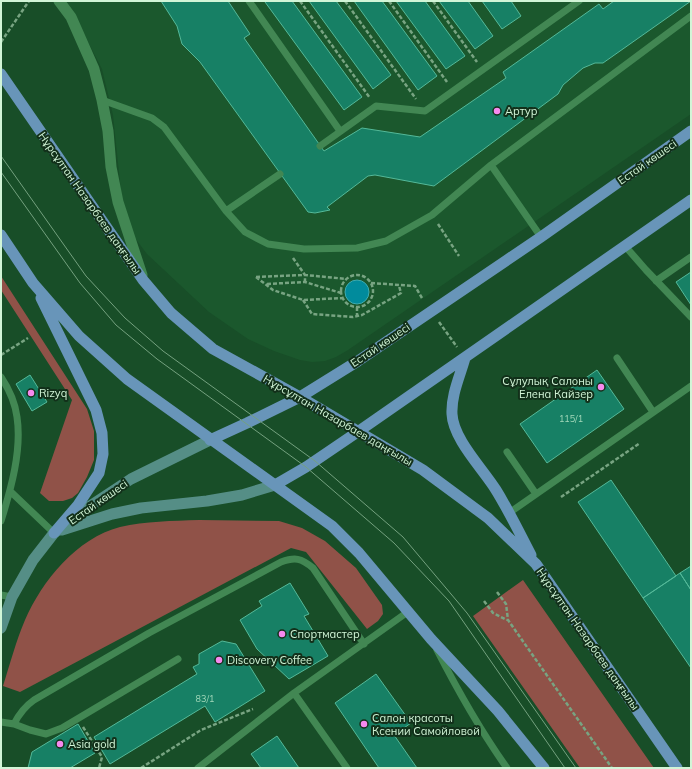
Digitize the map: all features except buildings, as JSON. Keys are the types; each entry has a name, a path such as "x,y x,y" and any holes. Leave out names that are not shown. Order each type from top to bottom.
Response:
{"main road":[{"name":"Нұрсұлтан Назарбаев даңғылы","path":"1,74 143,280 171,313 213,349 359,431 429,474 488,518 536,564 677,768"},
{"name":"Естай көшесі","path":"1,628 6,596 54,533 86,508 146,471 300,397 358,361 542,237 691,131"},
{"name":"Естай көшесі","path":"54,533 112,514 141,508 207,501 242,495 275,484 306,467 359,431 691,200"},
{"path":"1,235 33,283 79,336 127,379 210,440 275,484 332,526 359,553 431,639 498,711 544,768"},
{"path":"33,283 96,410 102,440 103,454 99,473 78,505 54,533"},
{"path":"465,358 452,403 454,426 469,452 496,490 536,564"}],"street":[{"path":"59,1 71,17 94,69 108,131 111,167 118,202 143,280"}],"lane":[{"path":"249,1 340,131"},
{"path":"320,146 376,106 425,111 579,1"},
{"path":"102,100 152,118 164,127 226,211 245,232 268,244 304,249 357,248 386,242 432,215 491,166 691,16"},
{"path":"491,166 542,237"},
{"path":"226,211 280,174"},
{"path":"625,246 691,317"},
{"path":"656,281 691,257"},
{"path":"617,358 653,412"},
{"path":"1,376 13,400 17,416 18,434 17,452 10,491 1,521"},
{"path":"509,513 691,386"},
{"path":"507,452 536,494"},
{"path":"10,491 54,533"},
{"path":"14,724 20,712 26,705 34,700 192,609 289,559 298,559 306,562 313,568 364,644"},
{"path":"202,767 294,693 409,611"},
{"path":"431,639 456,688 484,736 507,768"},
{"path":"1,722 14,724 46,734 62,728 178,659"},
{"path":"294,693 345,767"}],"path":[{"path":"1,42 29,1"},
{"path":"300,1 376,106"},
{"path":"345,1 425,111"},
{"path":"389,1 454,91"},
{"path":"433,1 483,70"},
{"path":"432,215 459,256"},
{"path":"343,298 303,300 273,290 256,277 305,275 347,279 357,276 367,279 370,283 372,287 372,298 364,305 357,307 350,305 343,298 342,293 344,283 347,279"},
{"path":"305,275 305,282"},
{"path":"266,284 305,282 342,293"},
{"path":"370,283 414,286 422,298"},
{"path":"303,300 312,314 353,317 362,315 401,292 399,286"},
{"path":"357,307 357,316"},
{"path":"439,321 457,347"},
{"path":"1,355 28,338"},
{"path":"561,497 640,443"},
{"path":"497,592 506,604 508,620 612,768"},
{"path":"484,601 493,613 508,620"},
{"path":"141,768 201,730 258,707"},
{"path":"78,718 102,757 99,768"}],"shaded area":[{"path":"65,1 691,1 691,114 348,350 325,361 312,362 300,360 274,351 248,339 209,312 147,254 135,238 122,201 113,115 102,69 73,13"},
{"path":"1,276 87,409 94,431 94,460 87,477 78,493 72,498 63,501 49,501 40,493 72,400 1,290"},
{"path":"199,520 279,521 302,528 325,541 356,568 382,605 383,614 378,621 367,629 306,552 291,548 20,692 3,686 19,636 32,605 51,576 76,551 89,541 120,527 149,522"},
{"path":"523,580 654,768 580,768 473,616"}],"water":[{"path":"357,280 366,283 369,292 366,301 357,304 348,301 345,292 348,283"}],"tram line":[{"path":"1,156 86,276 125,318 163,351 315,461 403,537 467,613 576,768"},
{"path":"1,172 80,283 116,325 157,359 306,467 394,543 449,601 565,768"}],"place":[{"name":"Артур","path":"497,111"},
{"name":"Сұлулық Салоны Елена Кайзер","path":"601,387"},
{"name":"Rizyq","path":"31,393"},
{"name":"Спортмастер","path":"282,634"},
{"name":"Discovery Coffee","path":"219,660"},
{"name":"Салон красоты Ксении Самойловой","path":"364,724"},
{"name":"Asia gold","path":"60,744"}]}
